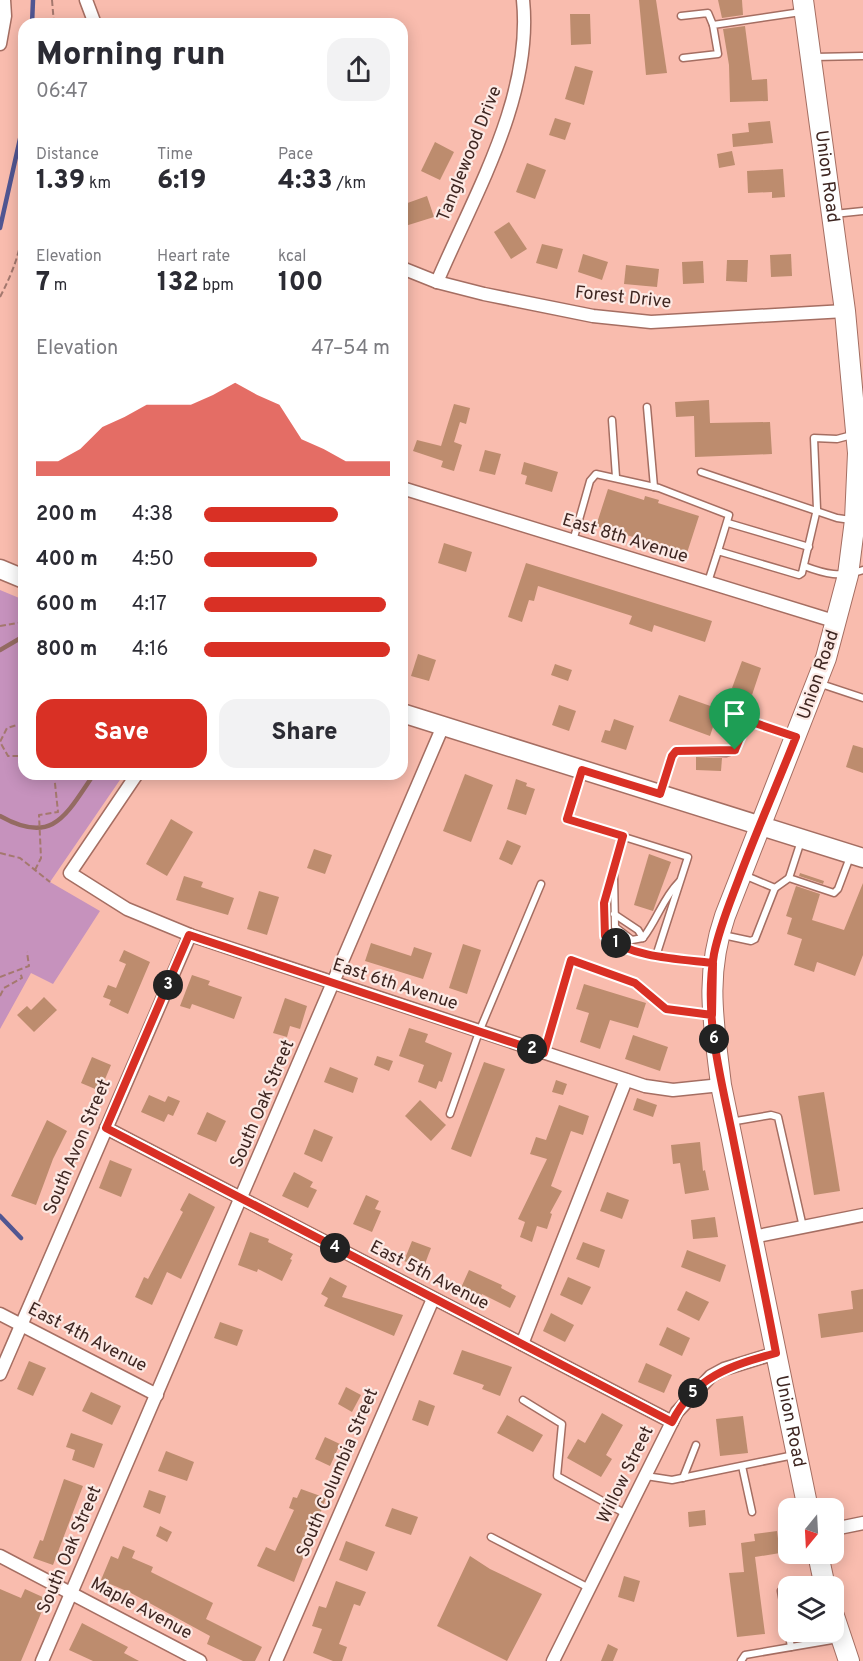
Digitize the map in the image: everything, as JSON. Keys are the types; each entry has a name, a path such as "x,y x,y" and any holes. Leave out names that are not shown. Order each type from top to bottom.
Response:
{"main road":[{"name":"Union Road","path":"804,6 845,311 858,434 860,473 855,520 856,572 817,683 759,825 719,934 713,963 712,1015 721,1085 805,1498"},
{"path":"856,572 863,550"},
{"path":"0,569 18,576"},
{"path":"408,715 857,856"},
{"path":"843,1642 849,1661"}],"street":[{"path":"0,44 5,16 4,0"},
{"path":"86,0 93,18"},
{"name":"Tanglewood Drive","path":"437,282 504,126 518,85 525,38 523,0"},
{"name":"Forest Drive","path":"408,270 437,282 593,316 651,322 845,311"},
{"name":"East 8th Avenue","path":"408,491 837,622"},
{"name":"South Oak Street","path":"42,1661 443,726"},
{"name":"East 6th Avenue","path":"133,780 70,873 127,909 189,935 626,1080 673,1090 721,1085"},
{"name":"South Avon Street","path":"0,1374 189,935"},
{"path":"522,1344 626,1080"},
{"name":"East 5th Avenue","path":"106,1128 672,1422"},
{"path":"753,1236 863,1215"},
{"name":"South Columbia Street","path":"276,1661 433,1299"},
{"name":"East 4th Avenue","path":"0,1314 158,1395"},
{"name":"Willow Street","path":"553,1661 672,1422 687,1398 711,1376 724,1369 776,1353"},
{"path":"844,1526 863,1523"},
{"name":"Maple Avenue","path":"0,1556 200,1661"}],"lane":[{"path":"713,25 804,6"},
{"path":"681,16 708,13 713,25 718,54 683,58"},
{"path":"810,57 863,56"},
{"path":"831,214 863,211"},
{"path":"647,407 654,487"},
{"path":"612,420 616,477"},
{"path":"718,551 799,575 804,566 817,509 814,438 837,439 858,434"},
{"path":"701,472 817,509 837,518 855,520"},
{"path":"573,542 590,481 596,474 654,487 729,515 708,583"},
{"path":"728,523 808,547"},
{"path":"804,566 827,575 856,572"},
{"path":"817,683 863,698"},
{"path":"660,794 672,756 676,751 735,750 745,726 752,722 796,737"},
{"path":"582,770 567,819 688,857 656,956"},
{"path":"623,836 604,903 605,936 613,942 656,956 713,963"},
{"path":"719,934 751,941 755,939 775,888 789,878 801,838"},
{"path":"789,878 834,892 838,890 857,856"},
{"path":"613,872 615,927 632,940 643,938 658,918 668,893 680,880"},
{"path":"741,874 775,888"},
{"path":"450,1114 479,1032 541,884"},
{"path":"614,914 638,930 643,938"},
{"path":"544,1053 571,960 635,983 666,1009 712,1015"},
{"path":"730,1122 771,1115 778,1117 803,1227"},
{"path":"522,1400 562,1424 556,1476 627,1514"},
{"path":"683,1478 696,1445"},
{"path":"646,1476 672,1480 795,1455"},
{"path":"742,1466 752,1512"},
{"path":"491,1537 590,1588"},
{"path":"790,1642 791,1647"},
{"path":"741,1661 745,1655 819,1642"}],"path":[{"path":"52,0 54,18"},
{"path":"0,297 15,268 18,257"},
{"path":"0,626 18,623"},
{"path":"18,725 7,728 0,742 8,756 18,758"},
{"path":"35,870 41,858 39,815 58,812 55,780"},
{"path":"0,853 20,858 50,882"},
{"path":"0,978 29,966 27,952"},
{"path":"0,996 4,988 22,978 20,971"}],"shaded area":[{"path":"0,590 18,598 18,780 120,780 50,882 100,911 53,984 31,973 0,1029"}],"building":[{"path":"639,0 656,0 667,73 646,75"},
{"path":"718,0 742,0 743,15 722,18"},
{"path":"570,14 590,14 591,44 571,45"},
{"path":"745,26 752,80 767,79 768,101 730,102 729,65 723,29"},
{"path":"575,66 593,71 584,105 565,99"},
{"path":"555,118 571,123 565,140 549,135"},
{"path":"770,121 773,143 733,147 732,134 749,132 748,123"},
{"path":"435,142 454,152 440,180 421,171"},
{"path":"732,151 735,165 719,168 717,154"},
{"path":"527,163 546,170 535,199 516,192"},
{"path":"783,169 785,197 772,198 772,192 748,193 747,171"},
{"path":"427,196 434,217 408,225 408,203"},
{"path":"509,222 527,249 511,259 494,232"},
{"path":"542,244 563,249 557,269 536,263"},
{"path":"583,254 608,262 602,280 578,272"},
{"path":"791,254 792,276 771,277 770,255"},
{"path":"727,260 748,260 747,282 726,281"},
{"path":"703,261 704,283 683,284 682,262"},
{"path":"626,265 659,269 657,287 624,284"},
{"path":"709,400 710,423 770,422 772,454 695,457 694,416 676,417 675,402"},
{"path":"454,404 470,408 466,424 460,422 454,442 462,445 454,471 441,467 443,461 413,451 417,440 441,446"},
{"path":"485,450 501,454 495,475 479,471"},
{"path":"524,462 558,472 552,492 525,484 527,476 521,474"},
{"path":"608,489 644,500 645,496 659,500 658,503 699,516 687,553 596,526"},
{"path":"444,543 472,552 466,572 438,563"},
{"path":"526,563 712,621 705,642 654,625 652,632 629,624 632,616 538,586 534,601 529,600 522,622 508,617"},
{"path":"418,654 436,660 429,681 411,676"},
{"path":"742,661 761,668 752,695 732,688"},
{"path":"555,664 572,670 568,681 551,675"},
{"path":"679,695 719,709 710,736 669,721"},
{"path":"559,705 576,711 569,731 552,725"},
{"path":"614,719 634,726 626,750 601,742 605,730 610,731"},
{"path":"853,745 863,748 863,773 846,767"},
{"path":"696,757 722,758 721,771 696,770"},
{"path":"465,774 493,785 471,842 443,831"},
{"path":"516,779 535,789 526,815 507,809"},
{"path":"171,819 193,832 167,876 146,864"},
{"path":"507,840 521,846 512,865 499,859"},
{"path":"314,849 332,855 325,874 307,868"},
{"path":"649,854 671,862 653,911 634,905"},
{"path":"800,873 824,881 823,884 799,876"},
{"path":"184,876 203,882 201,887 234,898 228,915 176,900"},
{"path":"863,883 863,955 855,976 817,962 814,972 794,965 802,939 787,934 792,918 786,916 796,886 820,894 812,920 844,930"},
{"path":"259,891 279,897 267,935 247,929"},
{"path":"371,943 411,956 414,947 432,953 423,979 365,961"},
{"path":"463,944 481,950 467,994 449,988"},
{"path":"124,950 150,962 128,1014 109,1005 111,1000 103,997 108,985 116,988 126,964 119,961"},
{"path":"192,975 210,981 208,985 242,997 234,1019 192,1004 190,1009 180,1006"},
{"path":"584,984 646,1003 638,1028 610,1020 600,1049 580,1042 589,1013 576,1009"},
{"path":"44,997 57,1010 34,1032 17,1015 27,1006 31,1010"},
{"path":"285,998 307,1006 300,1029 290,1026 287,1037 273,1033"},
{"path":"409,1028 428,1034 425,1042 452,1053 442,1082 439,1081 436,1089 418,1082 424,1065 399,1056"},
{"path":"633,1035 668,1047 660,1071 625,1059"},
{"path":"377,1056 393,1061 389,1071 374,1065"},
{"path":"92,1057 111,1065 100,1091 81,1083"},
{"path":"484,1062 505,1069 471,1157 451,1149"},
{"path":"330,1067 358,1078 353,1093 324,1082"},
{"path":"556,1080 567,1084 563,1095 552,1092"},
{"path":"824,1092 840,1191 814,1195 798,1096"},
{"path":"149,1095 165,1102 168,1096 180,1101 173,1116 168,1114 164,1122 141,1112"},
{"path":"637,1098 657,1105 653,1117 633,1110"},
{"path":"420,1100 446,1125 431,1141 405,1116"},
{"path":"559,1105 589,1116 583,1135 571,1131 551,1186 562,1191 550,1213 552,1214 547,1229 537,1226 532,1242 520,1237 525,1222 518,1219 547,1159 530,1154 536,1137 546,1140"},
{"path":"207,1112 226,1121 216,1142 197,1134"},
{"path":"47,1120 67,1131 53,1159 36,1205 11,1196"},
{"path":"314,1129 333,1137 322,1162 304,1154"},
{"path":"700,1142 703,1171 705,1170 709,1190 685,1194 680,1163 673,1164 671,1145"},
{"path":"110,1160 132,1169 121,1197 99,1188"},
{"path":"294,1172 313,1182 310,1187 317,1190 308,1208 282,1196"},
{"path":"607,1192 629,1200 622,1219 600,1211"},
{"path":"189,1193 215,1207 181,1279 167,1272 152,1305 135,1297 144,1277 148,1279 183,1212 180,1210"},
{"path":"366,1195 379,1201 375,1209 381,1211 372,1232 353,1224"},
{"path":"715,1217 718,1237 693,1239 691,1220"},
{"path":"250,1232 269,1239 268,1242 293,1254 282,1281 258,1269 257,1272 238,1265"},
{"path":"412,1241 431,1248 423,1269 404,1261"},
{"path":"583,1242 605,1250 599,1268 576,1259"},
{"path":"687,1250 726,1265 720,1282 681,1267"},
{"path":"469,1270 502,1285 501,1288 516,1296 510,1308 482,1294 480,1298 460,1290"},
{"path":"330,1277 347,1286 342,1297 403,1315 394,1336 324,1306 328,1298 321,1294"},
{"path":"568,1277 591,1287 582,1305 560,1295"},
{"path":"863,1289 863,1332 821,1338 818,1314 853,1309 851,1291"},
{"path":"686,1291 709,1302 699,1321 677,1310"},
{"path":"551,1313 574,1325 565,1342 543,1331"},
{"path":"220,1322 243,1330 237,1346 214,1338"},
{"path":"667,1327 690,1338 682,1356 659,1345"},
{"path":"462,1350 512,1367 500,1396 482,1389 484,1385 453,1374"},
{"path":"29,1361 46,1368 33,1396 17,1389"},
{"path":"646,1363 672,1375 664,1393 638,1382"},
{"path":"346,1387 361,1395 352,1412 338,1404"},
{"path":"91,1392 121,1406 112,1425 82,1411"},
{"path":"419,1400 435,1406 428,1426 412,1420"},
{"path":"602,1413 623,1425 606,1455 612,1459 601,1477 567,1458 578,1439 585,1443"},
{"path":"507,1415 543,1435 533,1452 497,1433"},
{"path":"743,1416 748,1453 720,1456 716,1419"},
{"path":"71,1433 103,1444 94,1468 72,1460 75,1450 66,1447"},
{"path":"325,1437 340,1444 330,1466 315,1459"},
{"path":"166,1451 194,1462 187,1481 158,1471"},
{"path":"64,1479 83,1486 53,1565 33,1558 40,1540 43,1541"},
{"path":"301,1489 326,1498 294,1582 257,1566 266,1547 275,1551 294,1510 289,1508 293,1497 297,1498"},
{"path":"149,1490 166,1496 160,1514 143,1507"},
{"path":"392,1508 418,1517 411,1535 385,1526"},
{"path":"705,1510 706,1525 689,1527 688,1512"},
{"path":"160,1526 172,1532 167,1542 156,1536"},
{"path":"777,1531 778,1538 778,1553 755,1557 765,1634 737,1637 729,1573 744,1572 741,1543 755,1541 754,1534"},
{"path":"346,1541 375,1552 367,1571 339,1560"},
{"path":"123,1546 135,1551 132,1558 153,1567 151,1572 213,1603 206,1619 262,1647 255,1661 243,1661 207,1644 210,1636 131,1593 101,1580 111,1556 118,1559"},
{"path":"470,1556 490,1569 542,1594 507,1661 437,1626"},
{"path":"624,1576 640,1581 634,1602 618,1597"},
{"path":"336,1581 366,1592 360,1606 354,1604 339,1644 347,1647 342,1661 333,1661 313,1653 322,1629 312,1626 319,1606 326,1608"},
{"path":"0,1589 21,1598 25,1589 47,1599 21,1661 0,1661"},
{"path":"82,1623 128,1647 124,1653 139,1661 93,1661 69,1650"},
{"path":"608,1644 618,1649 613,1661 601,1661"}],"waterway":[{"path":"32,18 33,0"},
{"path":"0,228 18,148"},
{"path":"0,1216 21,1238"}],"railway":[{"path":"0,650 18,640"},
{"path":"0,816 33,828 46,827 66,813 90,780"}],"route":[{"path":"735,750 726,753 676,751 672,756 660,794 582,770 567,819 623,836 604,903 605,936 613,942 656,956 713,963 712,1015 666,1009 635,983 571,960 544,1053 189,935 106,1128 672,1422 687,1398 711,1376 724,1369 776,1353 721,1085 713,1031 712,1015 711,982 714,953 721,926 759,825 796,737 752,722 745,726 735,750"}]}
